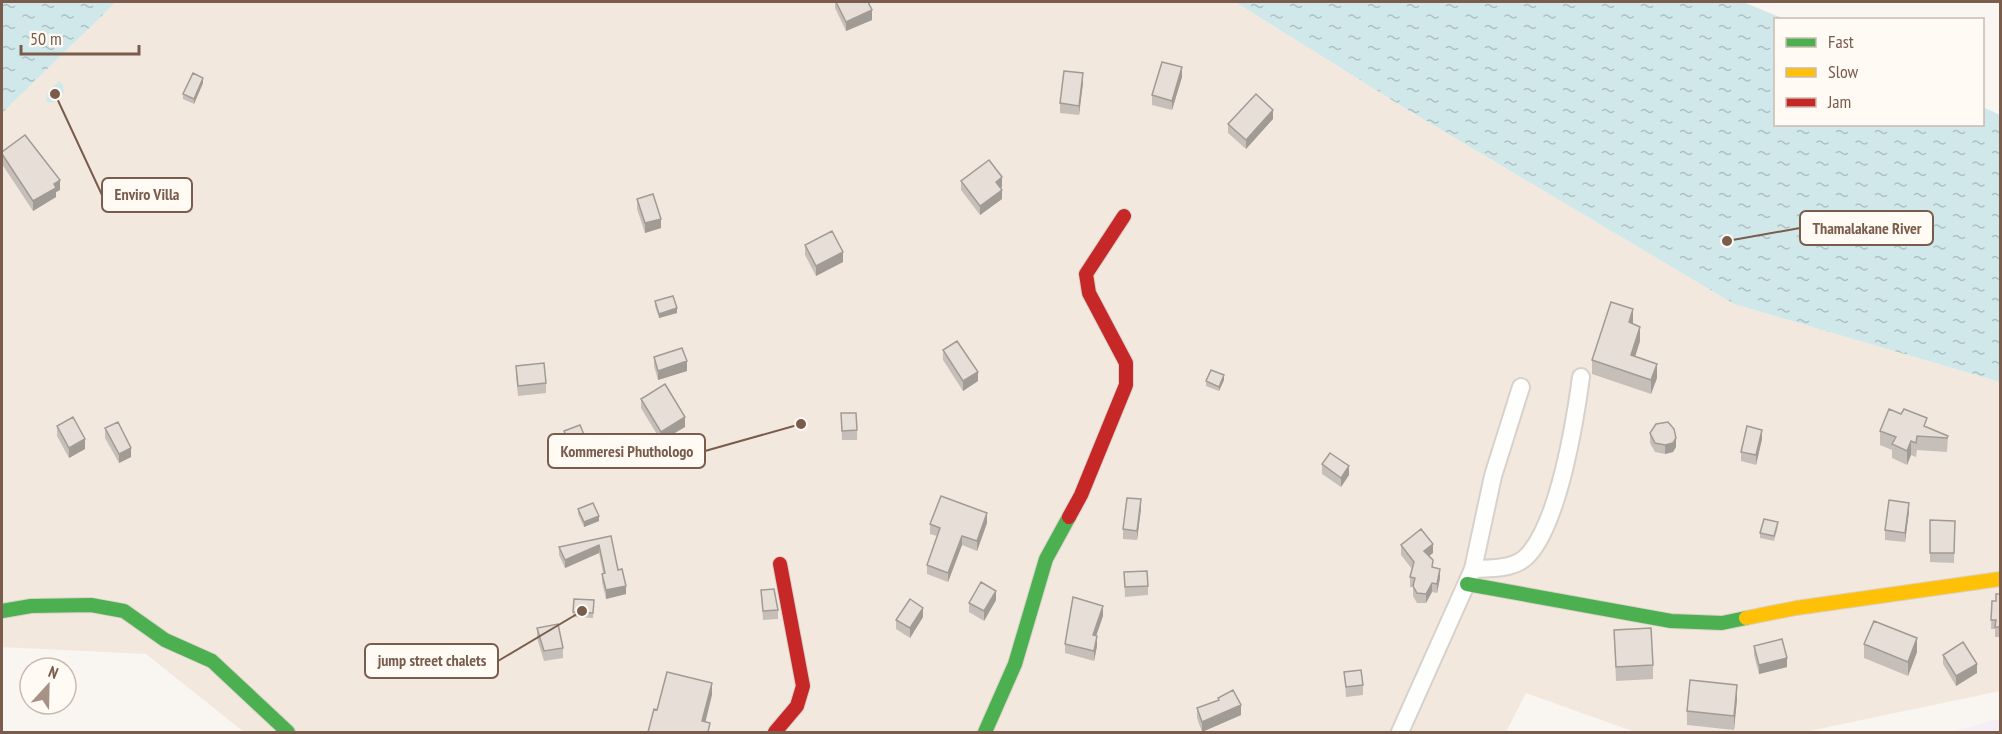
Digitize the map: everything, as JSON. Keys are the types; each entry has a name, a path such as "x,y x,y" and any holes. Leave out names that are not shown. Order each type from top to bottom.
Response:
{"street":[{"path":"985,732 1015,664 1046,559 1081,495 1126,385 1126,363 1089,293 1086,274 1124,216"},
{"path":"1470,576 1514,565 1529,555 1533,548 1558,493 1581,377"},
{"path":"1400,732 1470,576 1493,476 1521,387"},
{"path":"775,732 794,712 802,695 801,675 780,564"},
{"path":"1470,576 1671,621 1722,623 1796,608 2001,579"},
{"path":"2,611 31,606 91,605 124,611 165,640 212,661 288,732"}],"shaded area":[{"path":"116,2 1235,2 1408,110 1734,304 2000,382 2000,691 1804,732 1635,732 1526,693 1506,732 244,732 146,654 2,647 2,113"},
{"path":"2000,719 2000,732 1949,732"}],"water":[{"path":"2,2 116,2 2,113"},
{"path":"1235,2 1743,2 1782,18 1774,18 1774,126 1984,126 1984,107 2000,115 2000,382 1734,304 1408,110"},
{"path":"59,81 63,85 64,92 55,102 49,103 46,100 48,92"}],"building":[{"path":"836,2 868,2 872,10 846,22"},
{"path":"1162,62 1182,67 1172,101 1152,95"},
{"path":"1064,71 1083,73 1079,106 1060,103"},
{"path":"193,73 203,78 194,99 183,94"},
{"path":"1256,94 1273,110 1246,140 1228,124"},
{"path":"25,135 60,180 54,184 56,188 33,201 2,154"},
{"path":"989,160 1002,177 996,182 1002,190 980,206 961,181"},
{"path":"653,194 661,219 645,223 637,199"},
{"path":"832,231 843,252 816,266 805,245"},
{"path":"673,296 677,308 659,314 655,301"},
{"path":"1611,302 1633,309 1629,322 1640,327 1631,355 1657,364 1651,380 1592,360"},
{"path":"957,341 978,372 963,381 943,350"},
{"path":"682,348 687,361 658,371 654,357"},
{"path":"544,363 546,383 518,386 516,366"},
{"path":"1211,370 1224,375 1219,387 1206,381"},
{"path":"665,384 685,417 661,432 641,399"},
{"path":"1889,409 1901,414 1904,409 1927,418 1924,426 1948,436 1947,438 1917,436 1916,443 1911,441 1907,451 1892,444 1896,437 1880,431"},
{"path":"841,413 856,413 857,430 842,431"},
{"path":"73,417 85,439 69,448 57,426"},
{"path":"118,422 131,448 119,454 105,428"},
{"path":"1668,422 1674,429 1676,438 1673,443 1665,445 1655,443 1650,433 1656,424"},
{"path":"580,425 590,449 574,456 564,431"},
{"path":"1747,426 1762,430 1756,455 1741,452"},
{"path":"1330,453 1349,466 1341,478 1322,464"},
{"path":"941,496 987,513 977,541 962,536 948,573 927,565 940,528 930,524"},
{"path":"1127,498 1141,499 1137,531 1123,529"},
{"path":"1889,500 1909,503 1905,533 1885,530"},
{"path":"593,503 599,516 584,522 578,509"},
{"path":"1764,519 1778,522 1774,536 1760,533"},
{"path":"1930,520 1955,521 1954,553 1930,553"},
{"path":"1421,529 1433,544 1424,551 1433,560 1432,567 1440,569 1437,584 1432,583 1426,594 1417,593 1413,586 1415,578 1410,577 1414,562 1401,545"},
{"path":"611,536 618,570 622,569 626,586 606,590 599,545 565,560 559,547"},
{"path":"1147,571 1148,586 1125,587 1124,572"},
{"path":"981,582 996,591 984,611 969,603"},
{"path":"774,589 778,610 763,611 761,590"},
{"path":"1996,594 2001,594 2001,627 1995,627 1996,620 1991,620 1992,601 1996,601"},
{"path":"1073,597 1103,606 1093,635 1097,636 1094,651 1065,644"},
{"path":"574,599 594,600 593,613 573,612"},
{"path":"910,599 923,608 910,628 896,620"},
{"path":"1874,621 1917,638 1908,662 1864,644"},
{"path":"558,624 563,648 544,651 537,628"},
{"path":"1651,628 1653,665 1616,667 1614,630"},
{"path":"1782,639 1787,658 1759,665 1754,646"},
{"path":"1963,642 1977,664 1956,676 1943,655"},
{"path":"1361,670 1363,685 1346,687 1344,672"},
{"path":"667,672 712,683 702,721 710,723 708,732 648,732 654,709 657,710"},
{"path":"1690,680 1737,685 1734,716 1687,711"},
{"path":"1233,690 1241,705 1202,722 1197,708 1219,700 1218,698"}],"traffic: fast":[{"path":"985,732 1015,664 1046,559 1069,517"},
{"path":"1467,584 1671,621 1722,623 1746,618"},
{"path":"2,611 31,606 91,605 124,611 165,640 212,661 288,732"}],"traffic: slow":[{"path":"1746,618 1796,608 2000,579"}],"traffic: jam":[{"path":"1069,517 1081,495 1126,385 1126,363 1089,293 1086,274 1124,216"},
{"path":"775,732 797,706 803,686 780,564"}],"place":[{"name":"Enviro Villa","path":"55,94"},
{"name":"Thamalakane River","path":"1727,241"},
{"name":"Kommeresi Phuthologo","path":"801,424"},
{"name":"jump street chalets","path":"582,611"}]}
